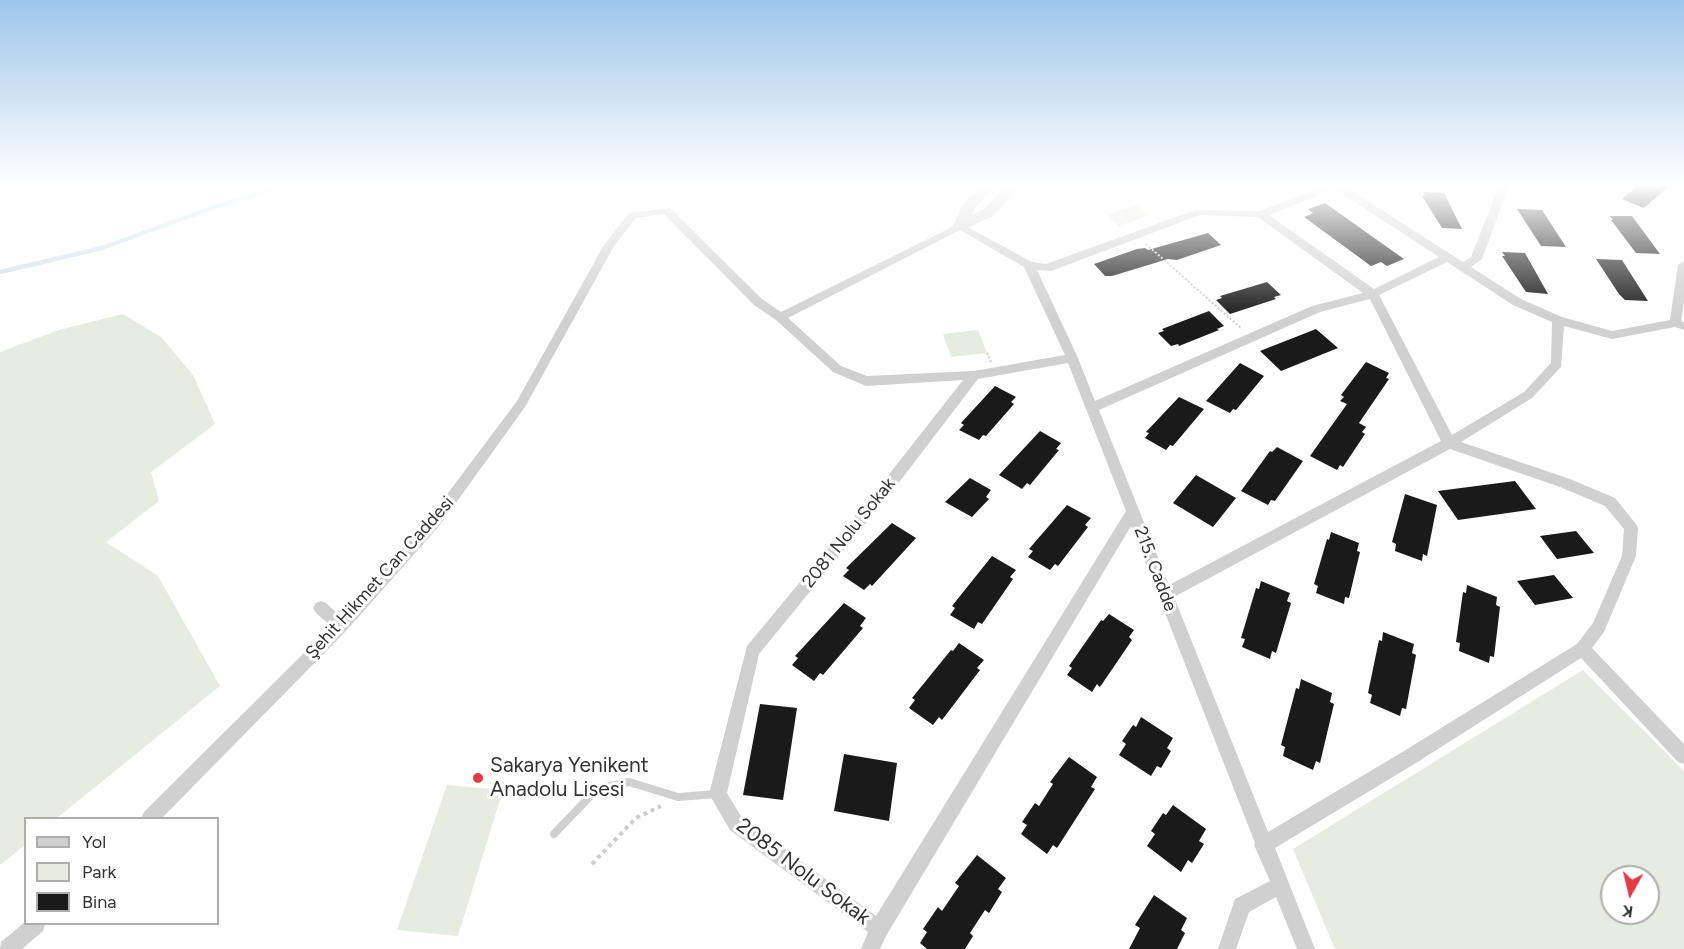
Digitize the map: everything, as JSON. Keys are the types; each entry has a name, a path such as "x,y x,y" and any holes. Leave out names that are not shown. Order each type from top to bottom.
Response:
{"street":[{"name":"Şehit Hikmet Can Caddesi","path":"152,817 341,626 435,521 521,404 609,245 621,230"},
{"name":"Şehit Hikmet Can Caddesi","path":"687,230 759,302 780,317"},
{"path":"952,230 780,317 837,369 867,381 974,375 1072,358"},
{"path":"968,230 1029,265 1047,268 1146,230"},
{"path":"1263,845 1410,757 1581,649 1599,627 1629,556 1631,528 1610,502 1565,483 1449,443 1372,294 1284,230"},
{"path":"1405,230 1517,302 1558,320 1612,335 1680,325 1684,265"},
{"path":"1463,267 1476,259 1487,230"},
{"path":"1091,408 1316,309 1372,294 1446,257"},
{"name":"215. Cadde","path":"1029,265 1072,358 1306,949"},
{"path":"1165,594 1449,443 1528,395 1557,364 1558,320"},
{"name":"2081 Nolu Sokak","path":"718,794 752,651 974,375"},
{"path":"879,929 1133,511"},
{"path":"321,608 341,626"},
{"path":"1581,649 1684,756"},
{"name":"2085 Nolu Sokak","path":"718,794 736,824 879,929 870,949"},
{"path":"1227,949 1242,906 1281,885"},
{"path":"9,949 35,925"}],"lane":[{"path":"554,834 597,789 629,782 678,796 718,794"}],"path":[{"path":"1135,234 1252,338"},
{"path":"592,864 636,818 678,796"}],"green space":[{"path":"123,314 161,337 193,375 215,424 151,472 159,501 106,542 158,576 220,686 58,817 24,817 24,846 0,865 0,352 59,330"},
{"path":"978,330 987,353 951,357 943,334"},
{"path":"1583,670 1684,771 1684,949 1335,949 1293,849"},
{"path":"447,785 503,790 458,936 397,930"}],"building":[{"path":"1322,230 1363,230 1404,259 1387,266 1381,262 1371,266"},
{"path":"1531,230 1555,230 1566,247 1541,246"},
{"path":"1619,230 1643,230 1660,254 1636,253"},
{"path":"1208,233 1221,245 1177,260 1168,259 1112,276 1105,276 1094,264 1137,249 1148,250"},
{"path":"1502,252 1525,253 1548,294 1526,292 1502,256 1505,256"},
{"path":"1596,259 1622,260 1648,301 1625,300"},
{"path":"1267,282 1281,295 1274,297 1276,299 1230,314 1216,300 1222,298 1220,296"},
{"path":"1209,311 1224,326 1217,329 1219,330 1179,346 1178,344 1171,346 1158,333 1164,331 1162,329"},
{"path":"1316,329 1338,348 1281,371 1260,351"},
{"path":"1366,362 1389,373 1386,378 1389,379 1359,423 1366,427 1362,432 1365,434 1343,467 1340,465 1337,470 1310,456 1347,404 1340,401 1344,397 1341,395"},
{"path":"1240,363 1264,376 1236,410 1233,409 1230,413 1206,401"},
{"path":"995,386 1016,397 1011,402 1014,404 986,436 983,435 979,440 959,430 964,425 961,423"},
{"path":"1179,397 1204,409 1173,446 1170,445 1166,450 1145,438 1149,433 1146,432"},
{"path":"1040,431 1061,443 1056,449 1059,450 1030,485 1027,483 1022,489 999,475"},
{"path":"1277,447 1303,461 1275,501 1271,500 1268,505 1241,491 1270,451 1272,452"},
{"path":"1196,475 1236,498 1213,527 1173,503"},
{"path":"970,478 991,490 986,497 989,499 972,517 945,502"},
{"path":"1515,481 1536,509 1458,520 1438,491"},
{"path":"1405,494 1437,505 1427,556 1423,554 1422,561 1395,551 1396,544 1392,542"},
{"path":"1067,505 1091,518 1085,525 1088,527 1058,566 1055,564 1050,570 1028,557 1033,551 1029,549"},
{"path":"892,523 916,538 872,586 870,584 864,590 843,576 849,570 846,568"},
{"path":"1576,531 1594,553 1557,559 1540,536"},
{"path":"1331,532 1359,543 1357,551 1360,552 1349,598 1345,597 1344,604 1316,593 1318,586 1314,584"},
{"path":"992,556 1016,570 1010,577 1013,579 982,624 978,622 974,629 950,615 955,608 952,606"},
{"path":"1554,575 1573,598 1535,605 1517,581"},
{"path":"1261,581 1290,593 1287,601 1291,603 1276,653 1272,651 1270,659 1242,647 1245,639 1241,638 1256,588 1259,589"},
{"path":"1467,585 1497,597 1496,605 1500,607 1494,657 1490,656 1489,663 1459,651 1460,643 1456,642 1463,592 1466,593"},
{"path":"844,603 866,618 860,626 863,628 823,675 820,673 814,681 792,665 798,658 795,656"},
{"path":"1109,614 1134,630 1129,637 1132,640 1100,687 1097,684 1092,692 1067,675 1072,668 1069,666 1101,620 1103,621"},
{"path":"1383,632 1414,644 1412,653 1416,655 1406,709 1402,708 1400,716 1370,703 1372,695 1368,693 1379,640 1382,641"},
{"path":"959,643 984,660 977,668 980,670 942,720 939,717 933,725 909,708 915,700 912,698"},
{"path":"1301,679 1332,693 1330,702 1334,704 1320,763 1316,761 1313,770 1283,756 1285,747 1281,745 1296,688 1299,689"},
{"path":"760,704 797,708 783,800 743,795"},
{"path":"1141,717 1173,738 1167,748 1171,751 1161,768 1157,766 1151,776 1119,755 1126,744 1122,741 1133,725 1136,727"},
{"path":"844,754 897,763 889,821 834,811"},
{"path":"1069,757 1097,777 1091,787 1095,789 1057,848 1053,845 1047,854 1021,834 1027,825 1022,822 1035,803 1039,806 1053,784 1050,782"},
{"path":"1173,805 1206,829 1199,841 1204,844 1192,863 1188,860 1181,872 1147,846 1155,834 1151,831 1163,813 1166,815"},
{"path":"977,855 1006,878 998,889 1002,892 989,913 985,910 970,933 973,936 965,949 927,949 920,943 927,932 923,929 938,907 942,911 959,886 955,883"},
{"path":"1154,895 1187,918 1181,930 1185,933 1177,949 1129,949 1140,928 1135,925"}],"waterway":[{"path":"0,272 102,248 151,230"}],"place":[{"name":"Sakarya Yenikent Anadolu Lisesi","path":"478,778"}]}
